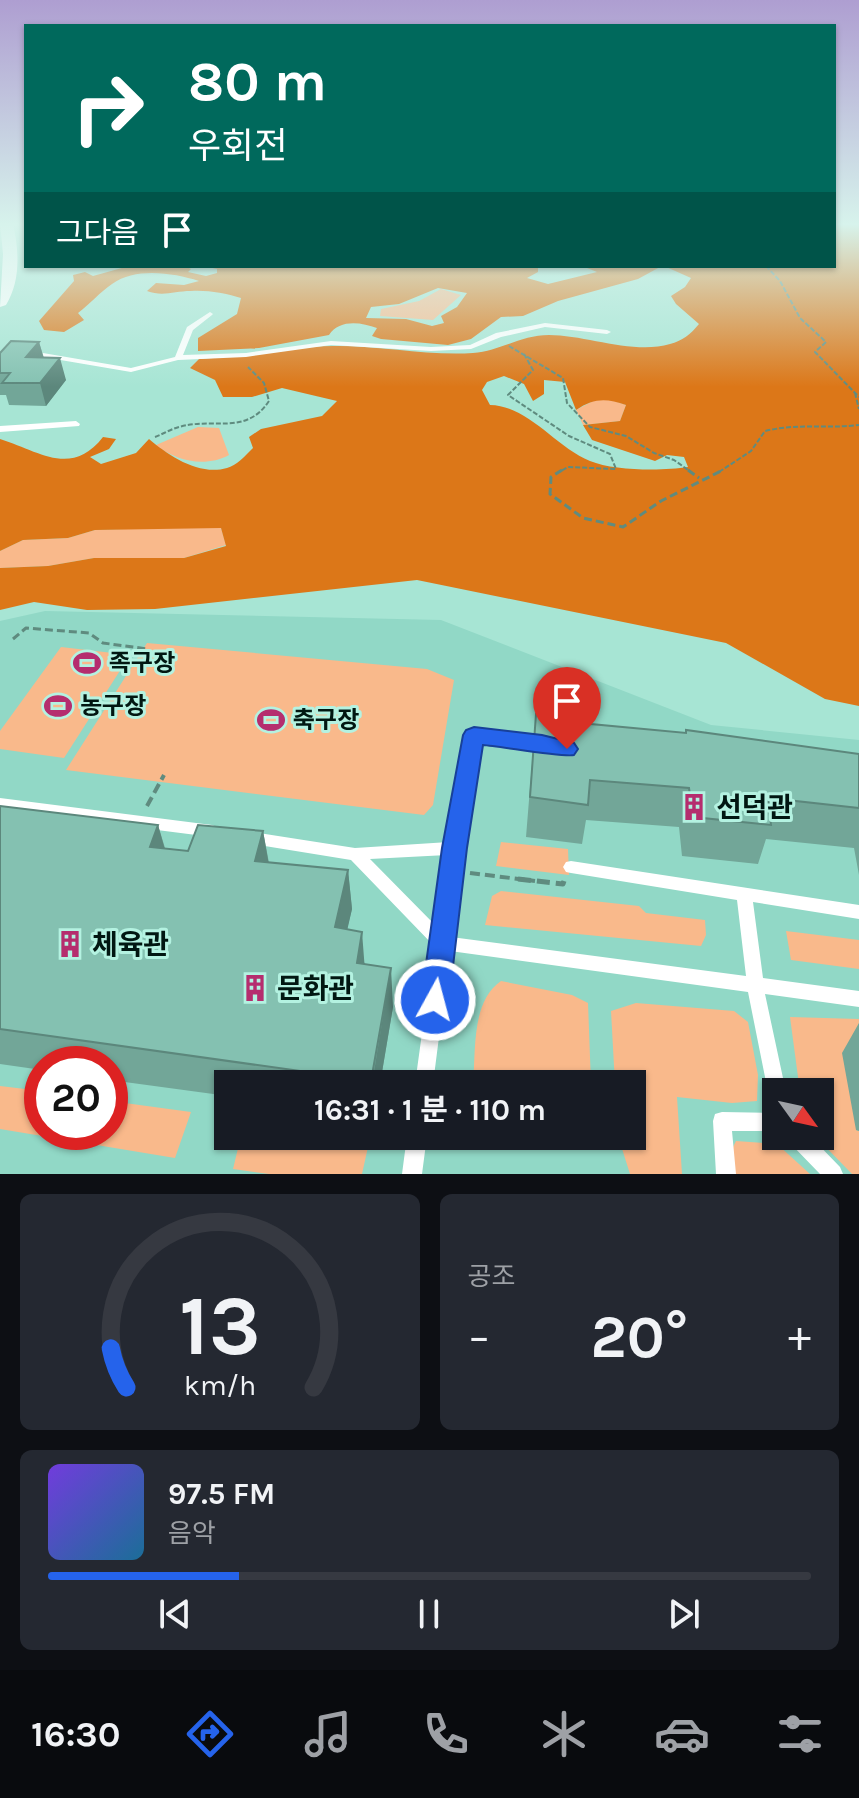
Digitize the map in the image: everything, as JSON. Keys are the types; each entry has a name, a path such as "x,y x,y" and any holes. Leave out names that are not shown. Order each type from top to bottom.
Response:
{"street":[{"path":"0,302 9,278"}],"lane":[{"path":"178,358 190,329 210,314"},
{"path":"0,355 37,354 131,370 178,358 232,356 331,343 431,349 471,347 499,335 545,325 607,332"},
{"path":"0,429 76,424"},
{"path":"426,1070 451,870 474,735 567,749"},
{"path":"0,804 139,820 355,854 455,848"},
{"path":"355,854 442,943 859,999"},
{"path":"571,867 859,912"},
{"path":"744,894 755,985 774,1078"},
{"path":"726,1174 722,1121 762,1122"},
{"path":"412,1174 415,1150"},
{"path":"810,1150 833,1174"}],"path":[{"path":"777,278 800,318 826,342 815,352 859,397"},
{"path":"477,344 500,343 524,354 563,378 567,403 590,427 626,436 654,453 674,460 701,480"},
{"path":"524,354 533,370 508,395 569,436 610,454 616,469 568,467 551,477 550,494 568,511 592,524 623,527 661,501 732,466 751,451 765,431 795,424 824,429 859,425"},
{"path":"155,437 181,426 242,422 259,416 269,401 264,383 254,371 232,356"},
{"path":"855,393 859,409"},
{"path":"13,639 26,628 89,633 103,643 148,649"},
{"path":"139,820 164,775"},
{"path":"451,870 563,884 571,867"}],"shaded area":[{"path":"73,278 125,278 108,287 78,313 84,320 64,332 44,330 39,321 74,281"},
{"path":"186,278 527,278 548,284 573,278 640,278 558,301 523,316 501,317 471,339 448,345 381,339 372,336 377,328 351,323 338,326 329,335 259,348 198,351 198,338 237,314 241,298 204,291 163,294 147,291 156,283 184,285 199,281","holes":["438,288 467,293 457,307 441,316 444,323 432,326 406,319 366,318 371,307 399,304"]},
{"path":"691,278 859,278 859,706 825,699 726,643 417,580 155,609 87,610 34,602 0,610 0,568 48,566 94,558 184,558 226,546 221,528 95,530 68,538 23,540 0,551 0,439 54,458 67,459 91,449 103,437 116,439 109,449 90,457 101,464 136,453 149,439 175,458 195,467 227,468 253,448 249,437 261,429 322,416 337,401 282,388 252,397 223,397 215,380 190,368 199,359 333,346 473,353 549,335 656,347 682,339 699,324 671,296 685,287","holes":["504,376 524,384 533,401 544,394 544,380 565,382 576,410 600,400 626,405 620,421 583,425 592,440 655,461 667,455 684,457 688,467 639,469 590,461 577,455 530,419 504,407 490,405 482,390 487,382"]},
{"path":"441,289 461,295 433,320 380,316 381,309 419,301"},
{"path":"606,398 626,405 620,421 583,425 576,410"},
{"path":"198,427 219,428 229,455 210,461 191,461 172,455 156,445"},
{"path":"221,528 226,545 184,558 94,558 48,566 0,568 0,551 23,540 68,538 95,530"},
{"path":"45,611 441,620 711,725 859,740 859,1174 0,1174 0,621"},
{"name":"축구장","path":"147,643 427,669 454,680 433,805 424,815 66,770"},
{"name":"농구장","path":"61,647 130,655 64,758 0,749 0,731"},
{"path":"501,842 568,849 569,875 496,866"},
{"path":"501,891 639,906 646,913 705,920 706,935 701,946 485,925 492,896"},
{"path":"786,931 859,940 859,969 791,960"},
{"path":"501,981 572,995 588,1003 590,1070 474,1070 480,1014 491,990"},
{"path":"636,1003 734,1011 748,1022 758,1075 757,1101 732,1103 677,1097 682,1174 630,1174 622,1150 646,1150 646,1070 614,1070 611,1011"},
{"path":"790,1017 859,1019 856,1130 859,1131 859,1174 852,1174 829,1150 834,1150 834,1078 798,1078"},
{"path":"0,1086 24,1089 24,1133 0,1129"},
{"path":"128,1103 191,1112 175,1158 127,1150"},
{"path":"736,1141 762,1143 762,1150 784,1150 810,1174 730,1174 728,1157"},
{"path":"238,1150 367,1150 362,1174 269,1174 233,1169"}],"building":[{"path":"11,341 39,342 26,357 60,358 40,383 2,383 10,373 0,373 0,353"},
{"path":"536,714 590,719 591,724 686,733 686,730 859,754 859,808 768,798 771,825 693,817 689,788 590,780 588,805 530,797"},
{"path":"0,806 158,825 150,847 188,851 198,825 263,831 255,861 348,870 335,927 362,932 357,963 391,968 373,1070 293,1070 0,1029"}],"place":[{"name":"족구장","path":"87,663"},
{"name":"농구장","path":"58,706"},
{"name":"축구장","path":"271,720"},
{"name":"선덕관","path":"694,807"},
{"name":"체육관","path":"70,944"},
{"name":"문화관","path":"255,988"}],"route":[{"path":"435,1000 474,735 567,749"}]}
